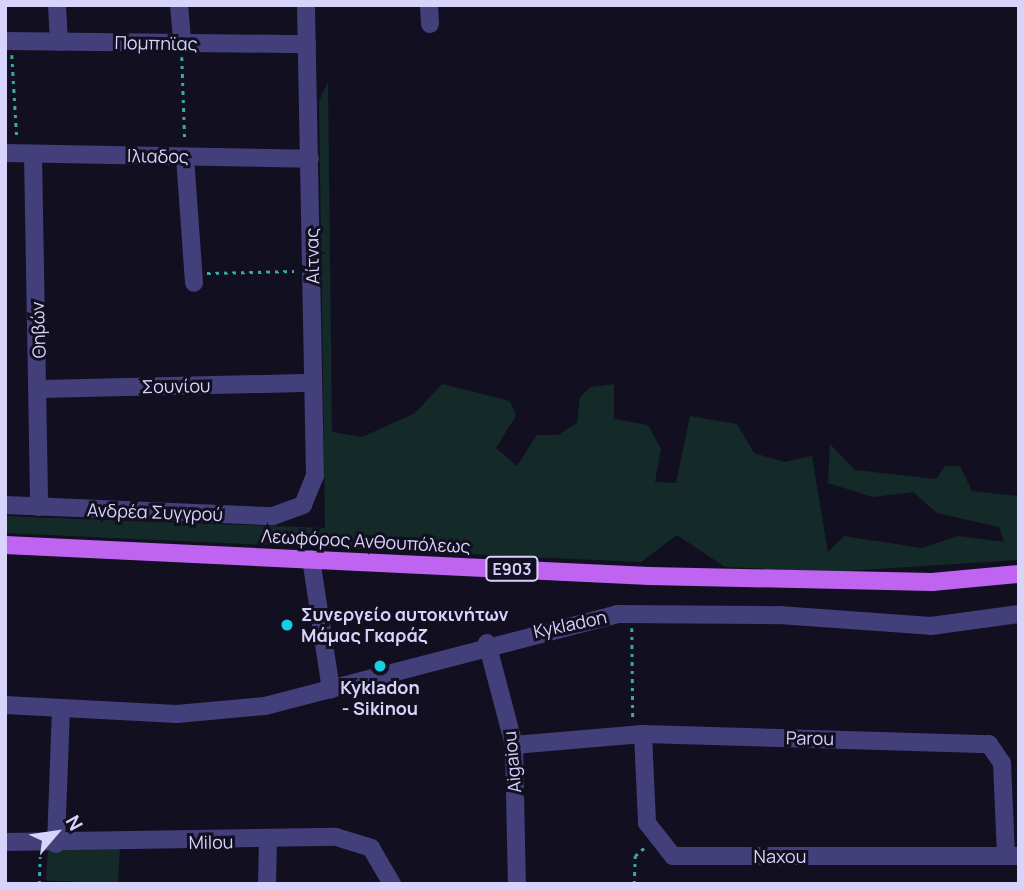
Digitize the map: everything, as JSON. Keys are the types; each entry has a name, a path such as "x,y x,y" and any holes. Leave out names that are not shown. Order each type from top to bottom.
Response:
{"main road":[{"name":"Λεωφόρος Ανθουπόλεως","path":"5,545 905,581 1019,574"}],"street":[{"path":"57,5 60,42"},
{"path":"179,5 182,43"},
{"name":"Αίτνας","path":"303,505 315,475 306,5"},
{"path":"429,5 430,24"},
{"name":"Πομπηϊας","path":"8,41 307,44"},
{"name":"Ιλιαδος","path":"19,154 310,159"},
{"name":"Θηβών","path":"19,154 40,389 39,507"},
{"path":"185,157 194,278"},
{"name":"Σουνίου","path":"40,389 313,383"},
{"name":"Ανδρέα Συγγρού","path":"5,505 272,516 303,505"},
{"path":"311,559 331,689"},
{"name":"Kykladon","path":"5,705 220,712 331,689 487,643 632,614 931,626 1019,614"},
{"name":"Aigaiou","path":"487,643 514,745 517,884"},
{"path":"48,844 61,708"},
{"path":"638,734 647,823 654,839"},
{"name":"Parou","path":"514,745 638,734 989,744 1002,763 1012,856"},
{"name":"Naxou","path":"654,839 673,856 1012,856"},
{"name":"Milou","path":"5,842 48,844 358,840 385,864 393,884"},
{"path":"267,884 268,841"}],"path":[{"path":"8,41 19,154"},
{"path":"182,43 185,157"},
{"path":"194,278 312,271"},
{"path":"632,614 638,734"},
{"path":"634,884 635,856 654,839"},
{"path":"40,884 48,844"}],"green space":[{"path":"328,82 332,432 362,437 415,413 442,384 510,401 516,416 496,448 517,466 537,435 558,435 577,423 580,397 591,387 614,384 614,419 648,425 661,449 655,482 676,483 690,416 737,424 754,453 784,462 812,456 828,552 844,536 922,548 958,536 1004,542 999,527 937,513 913,492 873,497 828,483 830,444 855,470 936,479 945,466 960,466 972,491 1019,496 1019,560 830,572 725,567 677,535 641,562 5,533 5,516 325,528 319,101"},
{"path":"48,843 120,847 118,884 46,880"}],"place":[{"name":"Συνεργείο αυτοκινήτων Μάμας Γκαράζ","path":"287,625"},
{"name":"Kykladon - Sikinou","path":"380,666"}]}
